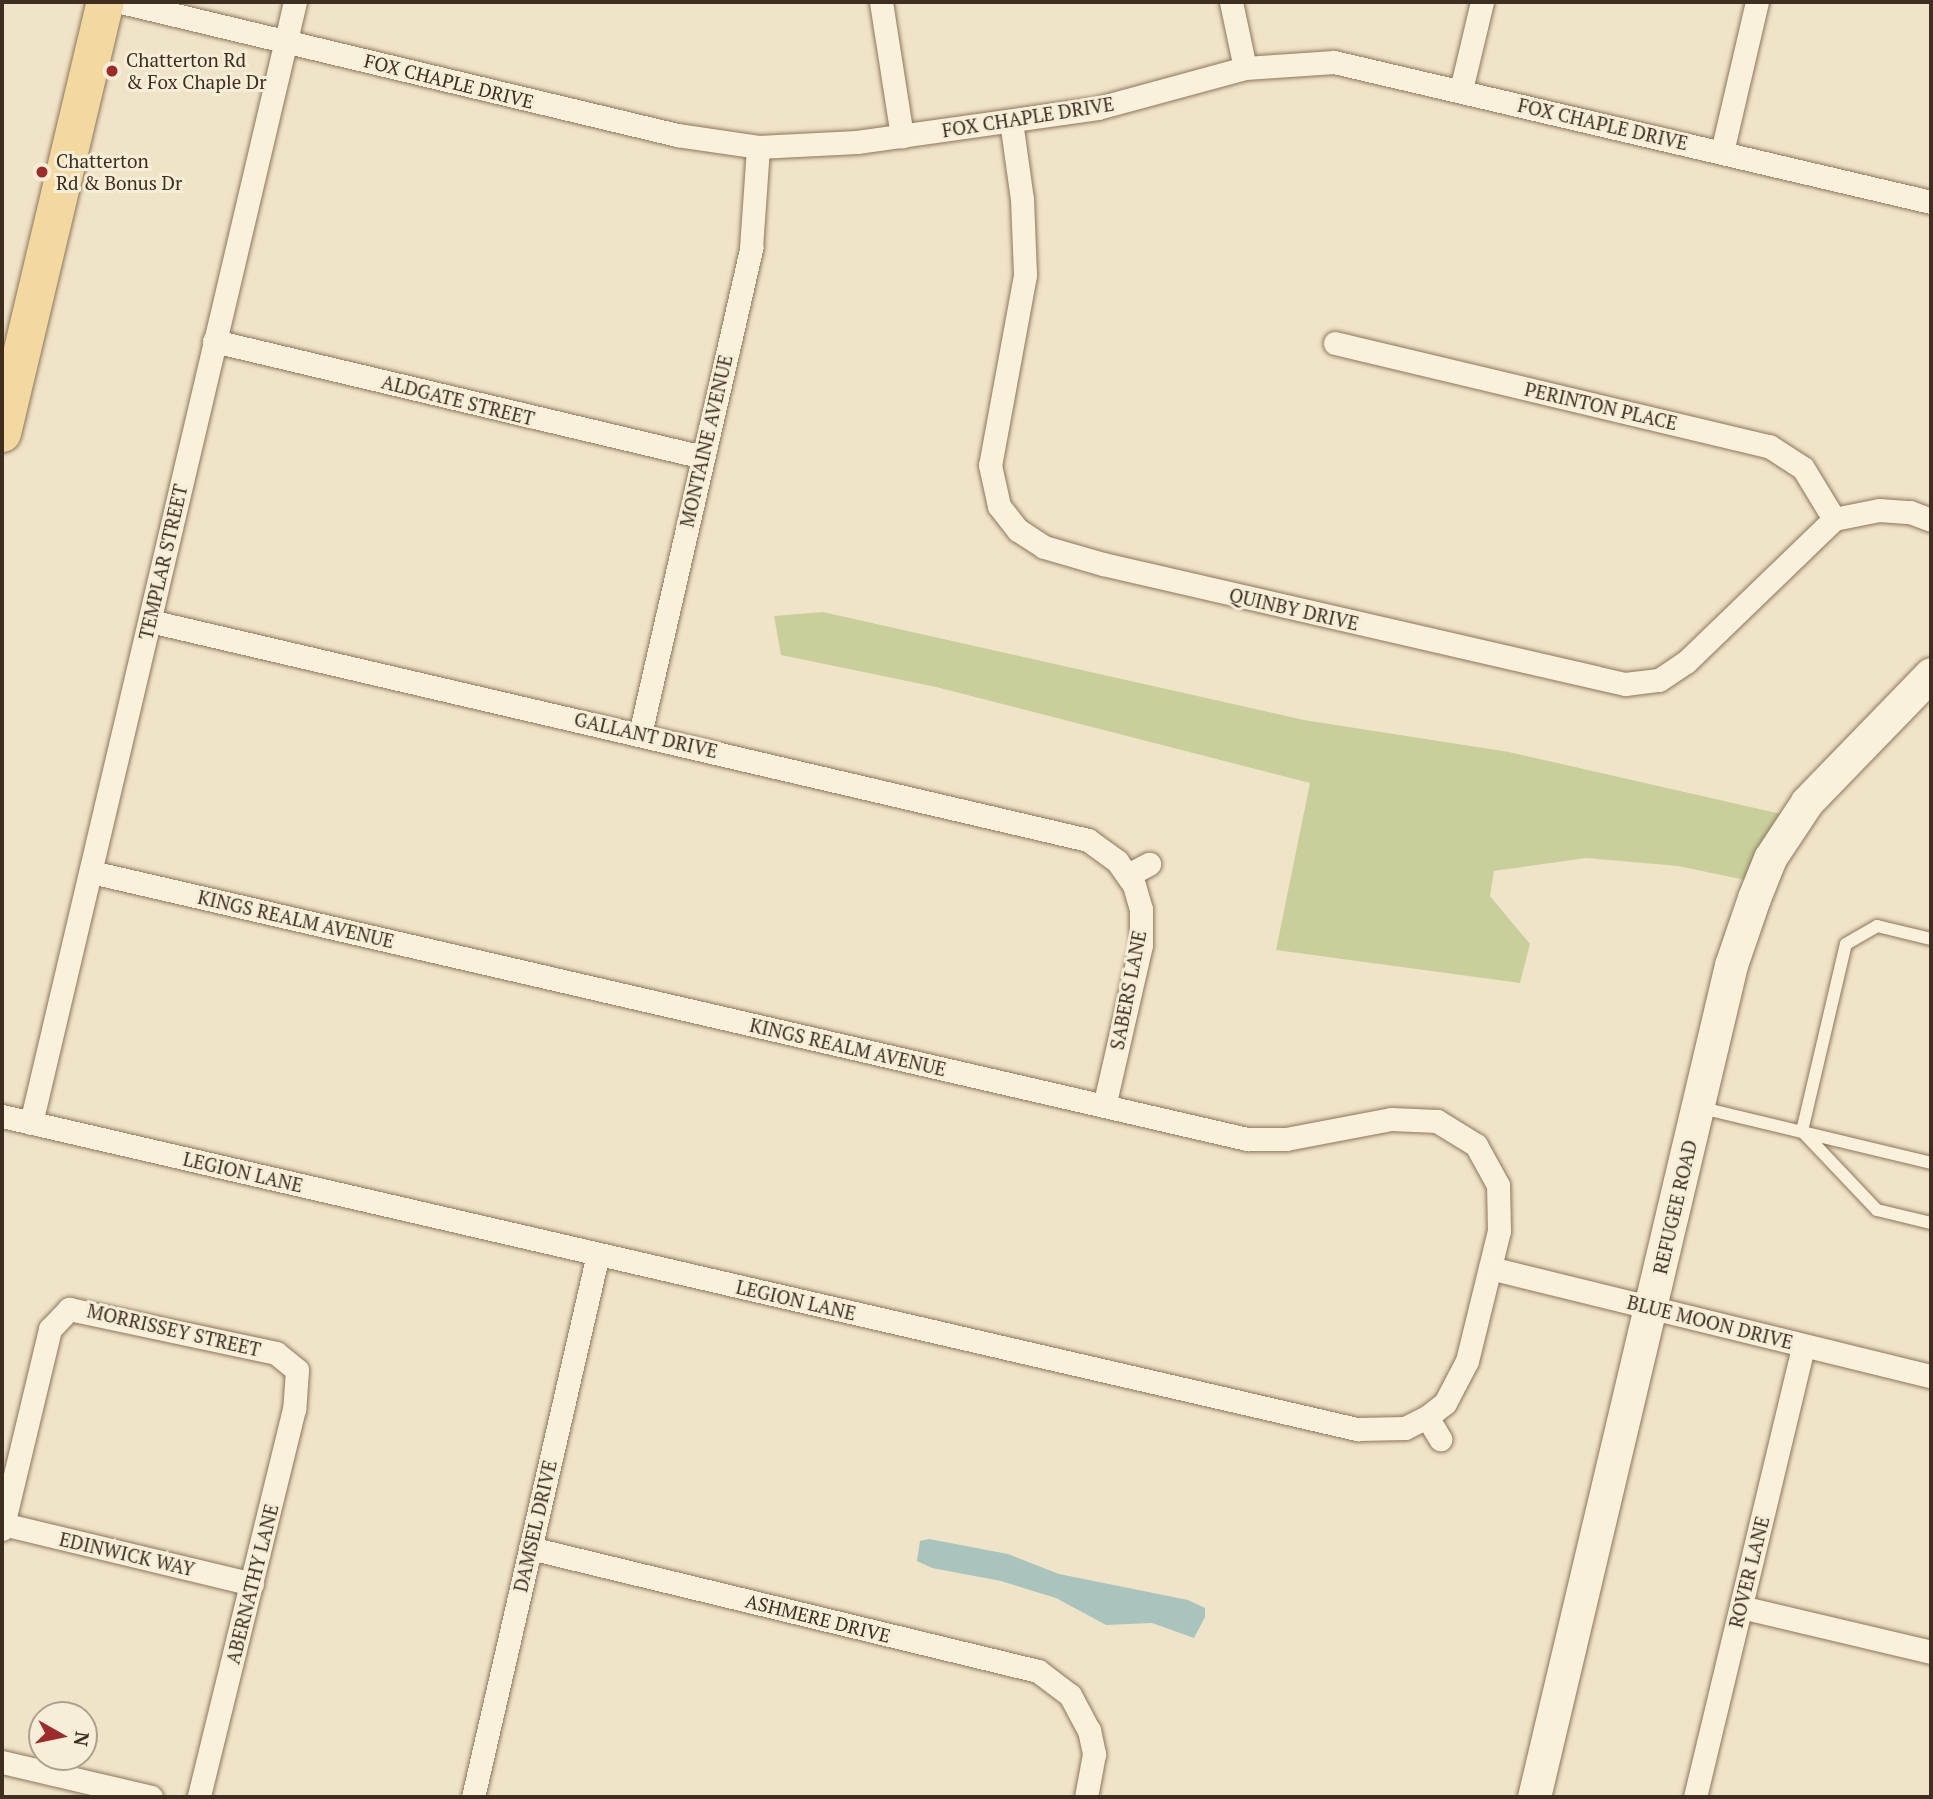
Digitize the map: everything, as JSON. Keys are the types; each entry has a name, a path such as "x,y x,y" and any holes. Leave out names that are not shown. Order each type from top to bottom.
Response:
{"main road":[{"path":"2,433 11,354 105,2"}],"street":[{"name":"FOX CHAPLE DRIVE","path":"121,2 677,135 758,147 902,136 1011,121 1098,108 1245,68 1334,62 1931,202"},
{"name":"TEMPLAR STREET","path":"31,1123 295,2"},
{"path":"881,2 902,136"},
{"path":"1231,2 1245,68"},
{"path":"1461,90 1482,2"},
{"path":"1722,152 1757,2"},
{"name":"QUINBY DRIVE","path":"1011,121 1022,199 1025,275 990,465 999,506 1017,530 1045,547 1103,564 1625,684 1659,680 1686,662 1834,519"},
{"name":"MONTAINE AVENUE","path":"640,734 751,248 758,147"},
{"name":"ALDGATE STREET","path":"214,341 703,457"},
{"name":"PERINTON PLACE","path":"1335,343 1769,446 1804,468 1834,519"},
{"path":"1834,519 1879,510 1910,512 1931,520"},
{"name":"GALLANT DRIVE","path":"149,621 1071,834 1104,849 1128,875"},
{"name":"REFUGEE ROAD","path":"1534,1797 1731,965 1770,858 1824,782 1931,674"},
{"path":"1128,875 1149,863"},
{"name":"KINGS REALM AVENUE","path":"91,872 1247,1139 1286,1139 1391,1119 1437,1121 1476,1145 1498,1185 1499,1231 1490,1268"},
{"name":"SABERS LANE","path":"1104,1106 1141,945 1141,909 1128,875"},
{"name":"LEGION LANE","path":"2,1116 1357,1429 1405,1428 1427,1417 1445,1403 1459,1383 1490,1268"},
{"name":"DAMSEL DRIVE","path":"473,1797 598,1254"},
{"name":"BLUE MOON DRIVE","path":"1490,1268 1931,1376"},
{"name":"MORRISSEY STREET","path":"2,1527 50,1329 69,1309 276,1353 298,1370"},
{"name":"ROVER LANE","path":"1695,1797 1804,1346"},
{"name":"ABERNATHY LANE","path":"200,1797 294,1409 298,1370"},
{"path":"1427,1417 1440,1438"},
{"name":"EDINWICK WAY","path":"2,1527 252,1584"},
{"name":"ASHMERE DRIVE","path":"530,1548 1038,1671 1063,1687 1085,1719 1094,1754 1086,1797"},
{"path":"1741,1607 1931,1652"},
{"path":"2,1762 151,1797"}],"lane":[{"path":"1802,1131 1846,944 1877,926 1931,939"},
{"path":"1698,1107 1931,1163"},
{"path":"1802,1131 1877,1210 1931,1223"}],"green space":[{"path":"823,612 1304,720 1509,752 1781,814 1745,880 1678,866 1586,858 1494,871 1490,896 1530,944 1520,983 1276,950 1310,783 936,687 781,655 774,616"}],"water":[{"path":"929,1539 1008,1554 1059,1574 1188,1600 1205,1608 1205,1617 1194,1638 1152,1623 1106,1625 1056,1598 1001,1581 932,1568 917,1561 920,1541"}],"place":[{"name":"Chatterton Rd & Fox Chaple Dr","path":"112,71"},
{"name":"Chatterton Rd & Bonus Dr","path":"42,172"}]}
